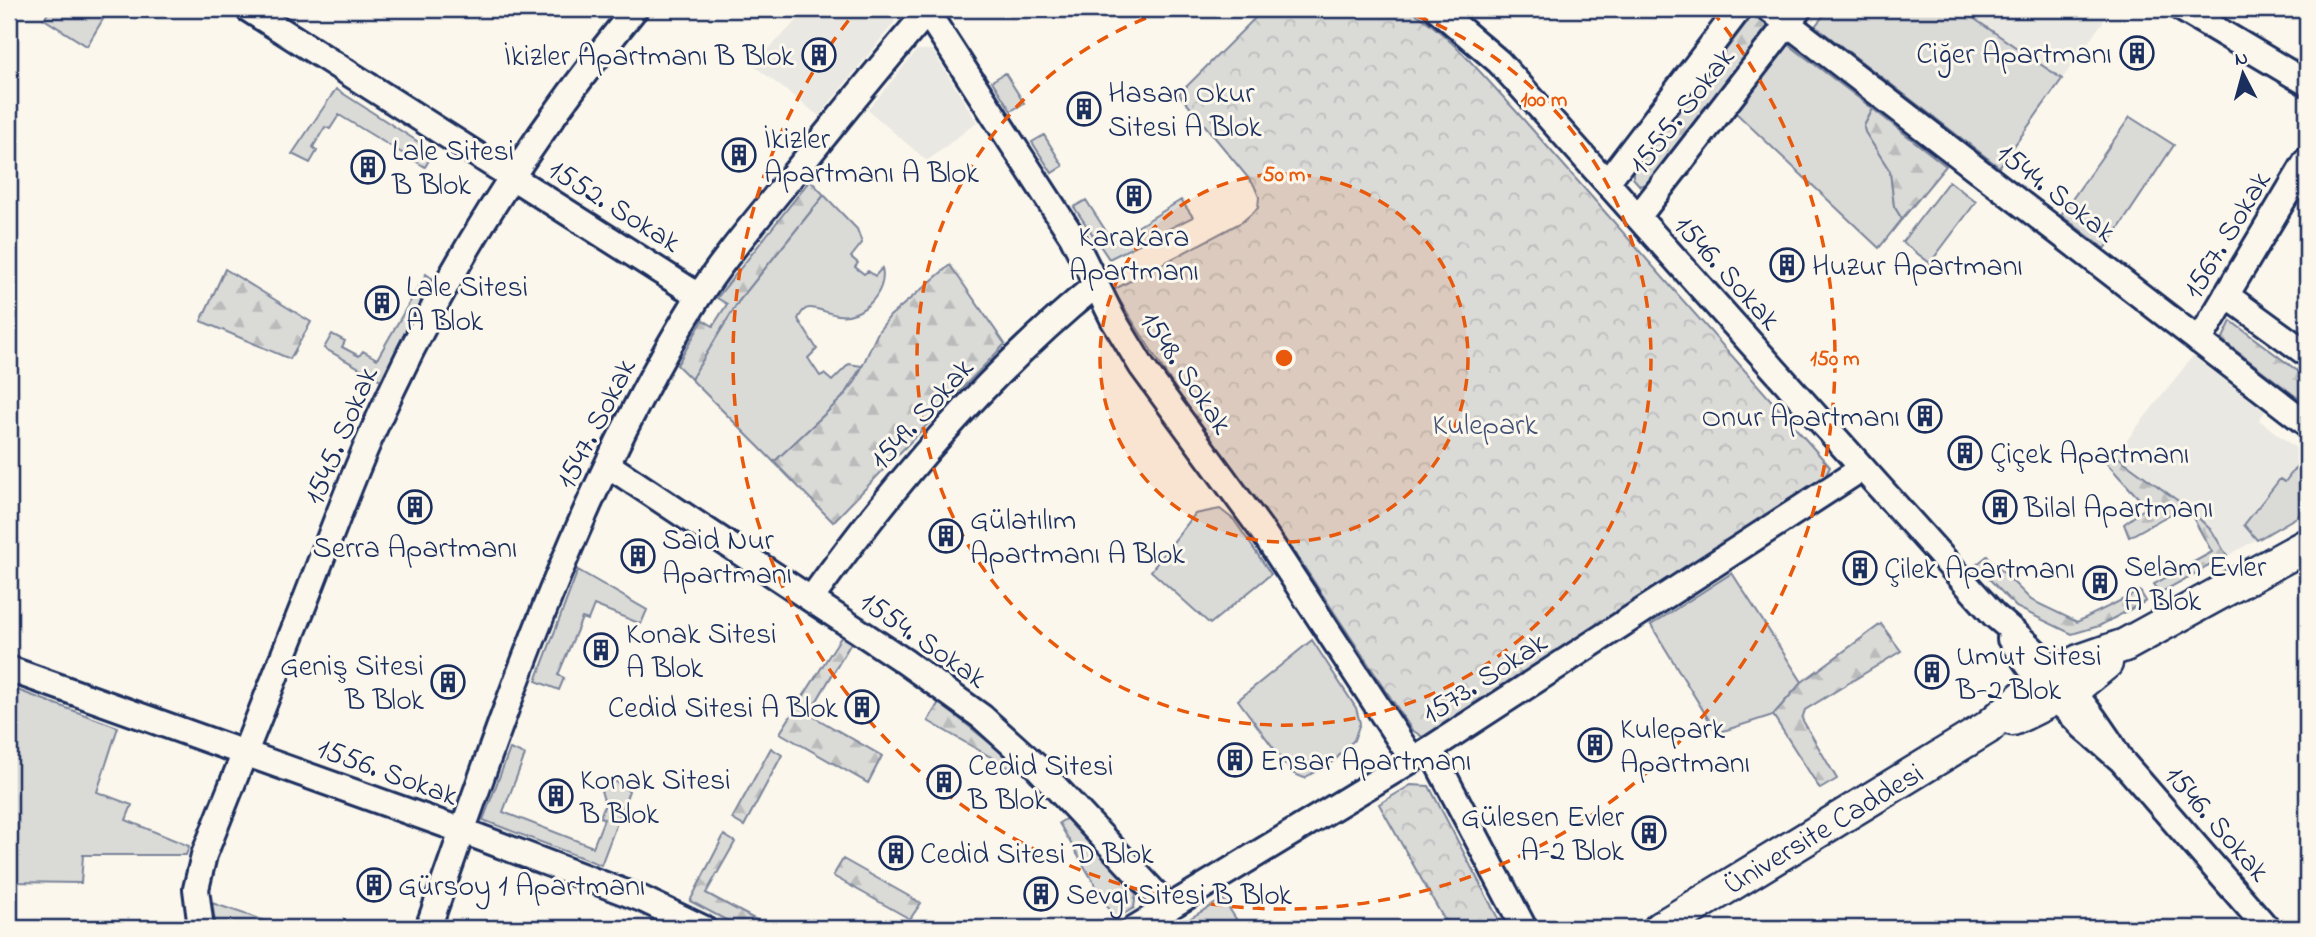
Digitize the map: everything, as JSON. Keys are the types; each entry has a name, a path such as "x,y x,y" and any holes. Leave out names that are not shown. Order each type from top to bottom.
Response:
{"main road":[{"name":"Üniversite Caddesi","path":"1660,928 2125,645 2307,545"}],"street":[{"name":"1552. Sokak","path":"248,9 699,296"},
{"name":"1545. Sokak","path":"201,928 197,906 199,873 360,460 393,387 466,252 512,177 550,119 635,9"},
{"name":"1546. Sokak","path":"1437,9 1499,62 2057,686 2267,928"},
{"name":"1555. Sokak","path":"1607,182 1739,9"},
{"path":"2182,9 2307,83"},
{"name":"1548. Sokak","path":"927,10 1072,236 1142,367 1421,754 1524,928"},
{"name":"1547. Sokak","path":"428,928 569,547 608,465 699,296 740,241 927,10"},
{"name":"1555. Sokak","path":"1638,217 1785,14"},
{"name":"1544. Sokak","path":"1785,14 2307,424"},
{"name":"1567. Sokak","path":"2199,341 2307,160"},
{"name":"1549. Sokak","path":"811,599 927,449 1045,329 1096,285"},
{"path":"2226,295 2307,354"},
{"name":"1554. Sokak","path":"608,465 937,685 1005,736 1169,908"},
{"name":"1573. Sokak","path":"1135,928 1421,754 1861,469"},
{"name":"1556. Sokak","path":"9,669 463,831 642,899 704,928"}],"shaded area":[{"path":"808,9 896,9 894,23 819,116 753,65"},
{"path":"1960,9 2112,9 2062,79"},
{"path":"917,50 932,50 977,122 927,161 868,110"},
{"path":"2193,356 2265,411 2259,420 2305,455 2307,452 2307,511 2227,556 2212,531 2196,513 2115,455"}],"green space":[{"name":"Kulepark","path":"1400,8 1422,17 1436,28 1515,110 1830,467 1824,479 1423,737 1412,730 1293,550 1182,399 1113,290 1242,222 1258,208 1259,197 1254,185 1179,94 1264,9"},
{"path":"51,9 109,9 87,46 44,19"},
{"path":"1829,9 1960,9 2062,79 1999,167 1815,26"},
{"path":"1759,15 1767,21 1767,27 1646,184 1640,186 1633,178 1633,172 1751,17"},
{"path":"1788,44 1873,109 1864,126 1865,132 1890,171 1894,206 1902,219 1879,248 1736,113"},
{"path":"1005,73 1024,103 1011,111 992,81"},
{"path":"336,89 434,152 425,167 339,115 330,129 325,127 313,147 317,151 310,163 292,154"},
{"path":"1873,109 1946,166 1902,219 1894,206 1890,171 1865,132 1864,126"},
{"path":"2130,117 2174,145 2105,249 2061,215"},
{"path":"1044,135 1063,166 1052,173 1032,142"},
{"path":"810,180 824,195 738,302 691,379 677,365 703,320 713,326 727,304 717,298"},
{"path":"1949,181 1976,202 1930,263 1902,242"},
{"path":"824,195 857,229 862,243 851,257 858,263 855,267 864,274 868,271 875,276 882,268 883,277 871,302 856,313 838,315 808,308 800,315 798,319 817,349 808,358 820,376 824,374 832,381 849,364 862,366 842,398 774,462 691,379 738,302"},
{"path":"1086,200 1113,242 1181,200 1193,217 1109,259 1074,207"},
{"path":"950,265 1005,344 833,522 774,462 842,398 855,382 878,332 890,316"},
{"path":"225,269 311,322 290,359 201,321"},
{"path":"426,274 433,279 381,380 324,348 332,334 345,341 342,347 359,356 363,351 377,359"},
{"path":"2231,321 2307,378 2307,405 2222,340"},
{"path":"2107,450 2185,506 2129,537 2124,524 2144,509 2144,504 2100,456"},
{"path":"2307,452 2307,511 2257,540 2244,525 2280,479 2285,482"},
{"path":"2187,507 2212,531 2227,556 2160,593 2154,584 2212,552"},
{"path":"1220,509 1234,520 1271,574 1210,624 1151,571 1195,514"},
{"path":"1987,556 2031,600 2077,622 2140,591 2146,601 2099,626 2072,634 2016,607 1976,565"},
{"path":"578,570 647,610 641,624 594,605 588,620 582,618 558,675 564,678 559,690 536,681"},
{"path":"1732,573 1802,682 1773,715 1717,733 1651,625"},
{"path":"1881,624 1901,651 1805,710 1802,719 1837,779 1820,789 1773,715 1802,682"},
{"path":"841,637 851,643 809,714 882,756 868,783 780,733"},
{"path":"1312,640 1356,708 1360,723 1354,740 1334,761 1304,778 1292,773 1238,700"},
{"path":"9,687 118,727 97,792 132,805 126,820 189,846 186,855 83,855 81,883 9,882"},
{"path":"939,702 1018,766 1015,771 928,721"},
{"path":"771,748 782,755 744,826 732,819"},
{"path":"510,749 525,755 503,812 593,847 604,819 600,817 605,804 600,787 613,780 629,791 601,865 483,820"},
{"path":"1411,785 1429,786 1503,928 1449,928 1379,804"},
{"path":"1067,818 1136,893 1134,908 1115,919 1059,823"},
{"path":"724,835 735,842 706,893 771,928 741,928 690,901"},
{"path":"843,859 921,903 910,919 833,876"},
{"path":"1223,899 1242,928 1185,928 1182,923"},
{"path":"212,903 286,928 216,928"}],"place":[{"name":"Ciğer Apartmanı","path":"2137,53"},
{"name":"İkizler Apartmanı B Blok","path":"819,55"},
{"name":"Hasan Okur Sitesi A Blok","path":"1084,109"},
{"name":"İkizler Apartmanı A Blok","path":"739,155"},
{"name":"Lale Sitesi B Blok","path":"368,167"},
{"name":"Karakara Apartmanı","path":"1134,196"},
{"name":"Huzur Apartmanı","path":"1787,265"},
{"name":"Lale Sitesi A Blok","path":"382,303"},
{"name":"Onur Apartmanı","path":"1925,416"},
{"name":"Çiçek Apartmanı","path":"1965,453"},
{"name":"Serra Apartmanı","path":"415,507"},
{"name":"Bilal Apartmanı","path":"2000,507"},
{"name":"Gülatılım Apartmanı A Blok","path":"946,536"},
{"name":"Said Nur Apartmanı","path":"638,556"},
{"name":"Çilek Apartmanı","path":"1860,568"},
{"name":"Selam Evler A Blok","path":"2100,583"},
{"name":"Konak Sitesi A Blok","path":"601,650"},
{"name":"Umut Sitesi B-2 Blok","path":"1932,672"},
{"name":"Geniş Sitesi B Blok","path":"448,682"},
{"name":"Cedid Sitesi A Blok","path":"862,707"},
{"name":"Kulepark Apartmanı","path":"1595,745"},
{"name":"Ensar Apartmanı","path":"1235,760"},
{"name":"Cedid Sitesi B Blok","path":"944,782"},
{"name":"Konak Sitesi B Blok","path":"556,796"},
{"name":"Gülesen Evler A-2 Blok","path":"1649,833"},
{"name":"Cedid Sitesi D Blok","path":"896,853"},
{"name":"Gürsoy 1 Apartmanı","path":"374,885"},
{"name":"Sevgi Sitesi B Blok","path":"1041,894"}]}
